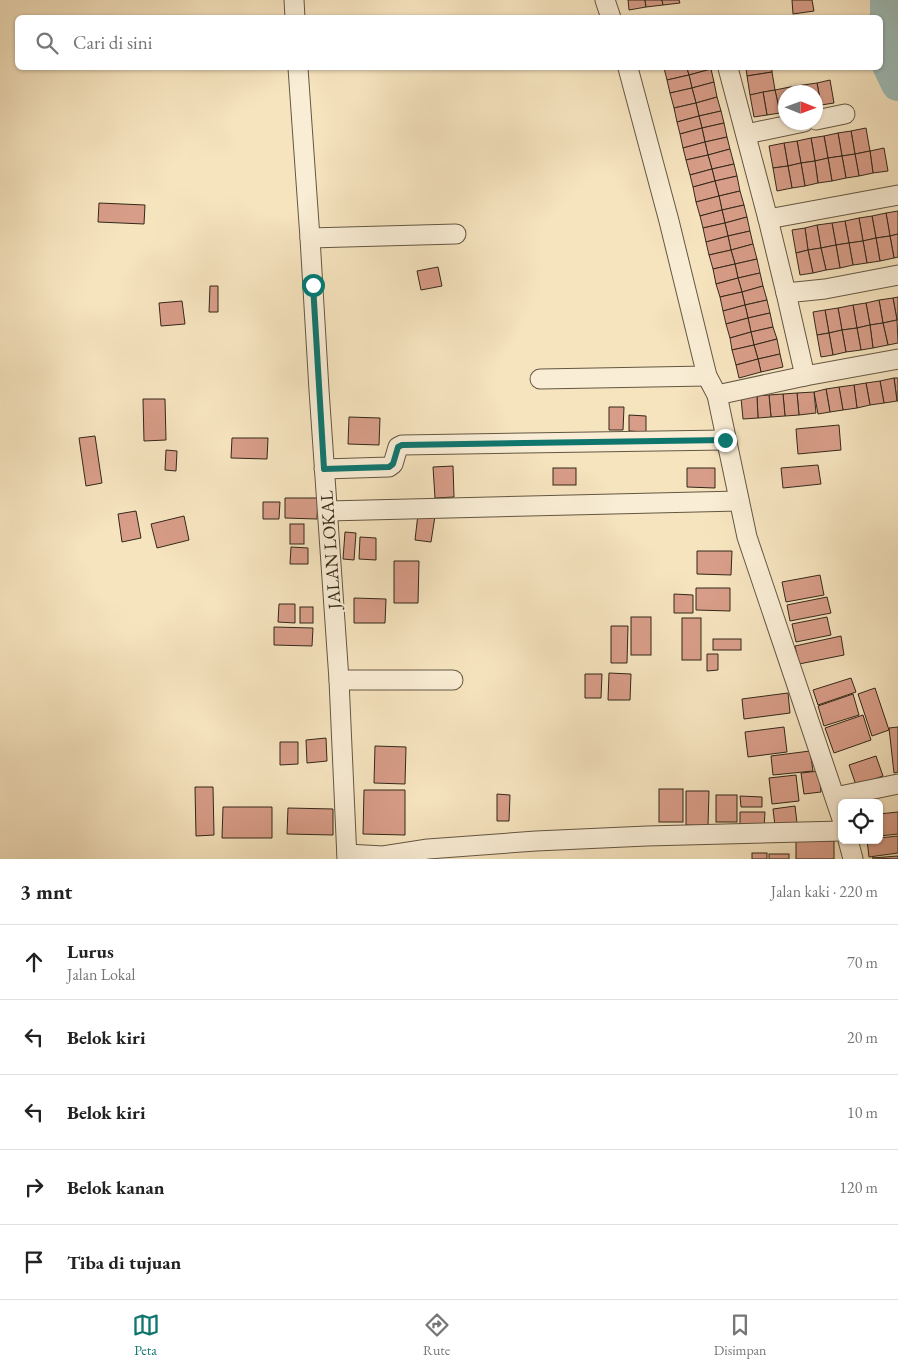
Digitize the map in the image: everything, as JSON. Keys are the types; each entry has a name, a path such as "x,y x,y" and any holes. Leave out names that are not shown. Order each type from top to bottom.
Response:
{"street":[{"path":"294,0 295,15"},
{"path":"605,0 610,15"},
{"name":"JALAN LOKAL","path":"298,70 339,680 347,857"},
{"path":"629,70 670,221 707,376 717,395 725,440 747,536 838,806"},
{"path":"729,70 768,219 805,376"},
{"path":"823,119 845,114"},
{"path":"746,134 778,127"},
{"path":"768,219 898,195"},
{"path":"310,238 456,234"},
{"path":"786,293 825,289 898,275"},
{"path":"717,395 805,376 898,360"},
{"path":"540,379 707,376"},
{"path":"324,469 389,467 393,464 398,447 402,445 725,440"},
{"path":"328,511 739,501"},
{"path":"339,680 453,680"},
{"path":"835,797 898,784"},
{"path":"347,857 383,856 428,849 536,841 838,831"},
{"path":"849,844 853,859"}],"building":[{"path":"628,0 645,0 646,7 629,10"},
{"path":"645,0 662,0 663,5 646,7"},
{"path":"662,0 679,0 680,3 663,5"},
{"path":"792,0 812,0 814,11 793,14"},
{"path":"664,70 688,70 689,75 667,80"},
{"path":"688,70 707,70 689,75"},
{"path":"711,70 714,82 692,88 689,75"},
{"path":"746,70 772,70 772,72 747,76"},
{"path":"772,72 775,90 750,95 747,76"},
{"path":"689,75 692,88 670,93 667,80"},
{"path":"830,80 834,103 823,105 823,85 817,85 817,83"},
{"path":"714,82 717,97 696,103 692,88"},
{"path":"692,88 696,103 674,108 670,93"},
{"path":"778,89 778,104 775,90"},
{"path":"775,90 778,113 767,115 763,92"},
{"path":"763,92 767,115 754,117 750,95"},
{"path":"717,97 721,111 699,116 696,103"},
{"path":"696,103 699,116 677,122 674,108"},
{"path":"721,111 724,123 702,128 699,116"},
{"path":"699,116 702,128 680,134 677,122"},
{"path":"724,123 727,137 705,142 702,128"},
{"path":"702,128 705,142 683,148 680,134"},
{"path":"866,128 870,151 855,154 851,131"},
{"path":"851,131 855,154 842,156 838,133"},
{"path":"838,133 842,156 828,158 824,136"},
{"path":"824,136 828,158 815,161 811,138"},
{"path":"727,137 730,149 708,155 705,142"},
{"path":"811,138 815,161 801,163 797,141"},
{"path":"797,141 801,163 788,166 784,143"},
{"path":"705,142 708,155 686,160 683,148"},
{"path":"784,143 788,166 773,168 769,146"},
{"path":"884,148 888,171 873,173 870,151"},
{"path":"730,149 734,164 712,169 708,155"},
{"path":"870,151 873,173 859,176 855,154"},
{"path":"855,154 859,176 846,178 842,156"},
{"path":"708,155 712,169 690,175 686,160"},
{"path":"842,156 846,178 832,181 828,158"},
{"path":"828,158 832,181 818,183 815,161"},
{"path":"815,161 818,183 805,186 801,163"},
{"path":"801,163 805,186 792,188 788,166"},
{"path":"734,164 737,176 715,181 712,169"},
{"path":"788,166 792,188 777,191 773,168"},
{"path":"712,169 715,181 693,187 690,175"},
{"path":"737,176 740,191 719,196 715,181"},
{"path":"715,181 719,196 696,202 693,187"},
{"path":"740,191 744,205 722,210 719,196"},
{"path":"719,196 722,210 700,216 696,202"},
{"path":"99,203 145,205 144,224 98,222"},
{"path":"744,205 747,217 725,223 722,210"},
{"path":"722,210 725,223 703,228 700,216"},
{"path":"898,211 898,234 890,236 886,213"},
{"path":"886,213 890,236 876,238 872,216"},
{"path":"872,216 876,238 863,241 859,218"},
{"path":"747,217 750,231 728,236 725,223"},
{"path":"859,218 863,241 849,243 845,221"},
{"path":"845,221 849,243 836,245 832,223"},
{"path":"725,223 728,236 706,242 703,228"},
{"path":"832,223 836,245 821,248 817,225"},
{"path":"817,225 821,248 808,250 805,228"},
{"path":"805,228 808,250 796,253 792,230"},
{"path":"750,231 753,244 731,250 728,236"},
{"path":"898,234 898,257 894,258 890,236"},
{"path":"728,236 731,250 709,255 706,242"},
{"path":"890,236 894,258 880,261 876,238"},
{"path":"876,238 880,261 867,263 863,241"},
{"path":"863,241 867,263 853,265 849,243"},
{"path":"849,243 853,265 840,268 836,245"},
{"path":"753,244 757,259 735,264 731,250"},
{"path":"836,245 840,268 826,270 821,248"},
{"path":"821,248 826,270 813,273 808,250"},
{"path":"731,250 735,264 713,269 709,255"},
{"path":"808,250 813,273 800,275 796,253"},
{"path":"757,259 760,273 738,278 735,264"},
{"path":"735,264 738,278 716,284 713,269"},
{"path":"438,267 442,286 421,290 417,271"},
{"path":"760,273 763,286 742,292 738,278"},
{"path":"738,278 742,292 720,297 716,284"},
{"path":"210,286 218,286 218,312 209,312"},
{"path":"763,286 767,300 745,305 742,292"},
{"path":"742,292 745,305 723,311 720,297"},
{"path":"898,297 898,320 897,320 893,298"},
{"path":"893,298 897,320 883,323 879,300"},
{"path":"767,300 770,313 748,318 745,305"},
{"path":"879,300 883,323 870,325 866,303"},
{"path":"182,301 185,324 161,326 159,303"},
{"path":"866,303 870,325 857,328 853,305"},
{"path":"745,305 748,318 726,324 723,311"},
{"path":"853,305 857,328 842,330 838,308"},
{"path":"838,308 842,330 829,333 825,310"},
{"path":"825,310 829,333 817,335 813,312"},
{"path":"770,313 773,327 751,332 748,318"},
{"path":"748,318 751,332 730,338 726,324"},
{"path":"897,320 898,343 888,345 883,323"},
{"path":"883,323 888,345 873,348 870,325"},
{"path":"870,325 873,348 861,350 857,328"},
{"path":"773,327 777,339 754,345 751,332"},
{"path":"857,328 861,350 846,352 842,330"},
{"path":"842,330 846,352 833,355 829,333"},
{"path":"751,332 754,345 732,350 730,338"},
{"path":"829,333 833,355 821,357 817,335"},
{"path":"777,339 780,354 758,359 754,345"},
{"path":"754,345 758,359 736,365 732,350"},
{"path":"780,354 783,367 761,372 758,359"},
{"path":"758,359 761,372 739,378 736,365"},
{"path":"894,378 898,378 898,401 897,401"},
{"path":"894,378 897,401 884,403 880,381"},
{"path":"880,381 884,403 870,405 866,383"},
{"path":"866,383 870,405 857,408 854,385"},
{"path":"854,385 857,408 843,410 839,387"},
{"path":"839,387 843,410 830,412 826,389"},
{"path":"826,389 830,412 818,414 814,392"},
{"path":"814,392 816,413 799,415 797,393"},
{"path":"797,393 799,415 785,416 783,394"},
{"path":"783,394 785,416 771,417 769,395"},
{"path":"769,395 771,417 758,418 757,396"},
{"path":"757,396 758,418 743,419 741,398"},
{"path":"143,399 165,399 166,440 144,441"},
{"path":"609,407 624,407 623,430 609,430"},
{"path":"629,415 646,416 646,432 629,431"},
{"path":"349,417 380,418 379,445 348,444"},
{"path":"839,425 841,450 798,454 796,429"},
{"path":"95,436 102,483 86,486 79,438"},
{"path":"232,438 268,438 267,459 231,458"},
{"path":"166,450 177,451 176,471 165,470"},
{"path":"818,465 821,484 783,488 781,468"},
{"path":"453,466 454,497 435,498 433,467"},
{"path":"553,468 576,468 576,485 553,485"},
{"path":"687,468 715,468 715,488 687,487"},
{"path":"285,498 318,498 317,519 285,518"},
{"path":"263,502 280,502 279,519 263,519"},
{"path":"136,511 141,538 122,542 118,514"},
{"path":"418,514 435,516 431,542 415,540"},
{"path":"184,516 189,540 157,548 151,524"},
{"path":"290,524 304,524 304,544 290,544"},
{"path":"345,532 356,533 354,560 343,559"},
{"path":"360,537 376,538 376,560 359,559"},
{"path":"291,547 308,548 308,564 290,564"},
{"path":"697,551 732,551 731,575 697,574"},
{"path":"394,561 419,561 418,603 394,603"},
{"path":"820,575 824,595 786,602 782,582"},
{"path":"696,588 730,588 730,611 696,610"},
{"path":"674,594 693,595 693,613 674,613"},
{"path":"827,597 831,613 790,621 787,605"},
{"path":"354,598 386,599 385,623 354,623"},
{"path":"279,604 295,604 295,623 278,622"},
{"path":"300,607 313,607 313,623 300,623"},
{"path":"631,617 651,617 651,655 631,655"},
{"path":"827,617 831,635 796,642 792,624"},
{"path":"682,618 701,618 701,660 682,660"},
{"path":"611,626 628,626 627,663 611,663"},
{"path":"274,627 313,628 312,646 274,645"},
{"path":"841,636 844,655 799,664 795,646"},
{"path":"713,639 741,639 741,650 713,650"},
{"path":"707,654 718,654 718,670 707,671"},
{"path":"609,673 631,674 630,700 608,700"},
{"path":"585,674 602,674 601,698 585,698"},
{"path":"851,678 856,692 818,705 813,690"},
{"path":"875,688 889,730 872,736 858,694"},
{"path":"788,693 790,713 744,719 742,699"},
{"path":"853,694 859,715 824,726 818,706"},
{"path":"863,715 871,740 834,753 825,728"},
{"path":"784,727 787,752 748,757 745,732"},
{"path":"898,727 898,772 894,773 889,728"},
{"path":"326,738 327,761 307,763 306,740"},
{"path":"280,742 298,742 298,764 280,765"},
{"path":"375,746 406,747 405,784 374,783"},
{"path":"810,751 813,771 773,775 771,756"},
{"path":"876,756 883,776 856,785 849,765"},
{"path":"819,771 821,792 804,794 801,773"},
{"path":"796,775 799,801 772,804 769,778"},
{"path":"195,787 213,787 214,835 196,836"},
{"path":"659,789 683,789 683,822 659,822"},
{"path":"364,790 405,790 405,835 363,834"},
{"path":"686,791 709,791 708,826 686,825"},
{"path":"497,794 510,795 509,821 497,821"},
{"path":"716,795 737,795 737,822 716,822"},
{"path":"740,796 762,797 762,807 741,807"},
{"path":"795,806 797,823 775,826 773,809"},
{"path":"223,807 272,807 272,838 222,838"},
{"path":"288,808 333,809 333,835 287,834"},
{"path":"740,812 765,812 764,827 740,827"},
{"path":"898,812 898,834 883,836 883,814"},
{"path":"898,836 898,853 869,857 867,844 883,844 883,838"},
{"path":"796,841 834,841 834,859 796,859"},
{"path":"752,853 767,853 767,859 752,859"},
{"path":"769,854 789,854 789,859 769,859"},
{"path":"898,856 898,859 872,858"}],"waterway":[{"path":"887,0 887,61 898,84"}],"route":[{"path":"313,285 324,469 389,467 393,464 398,447 402,445 725,440"}]}
